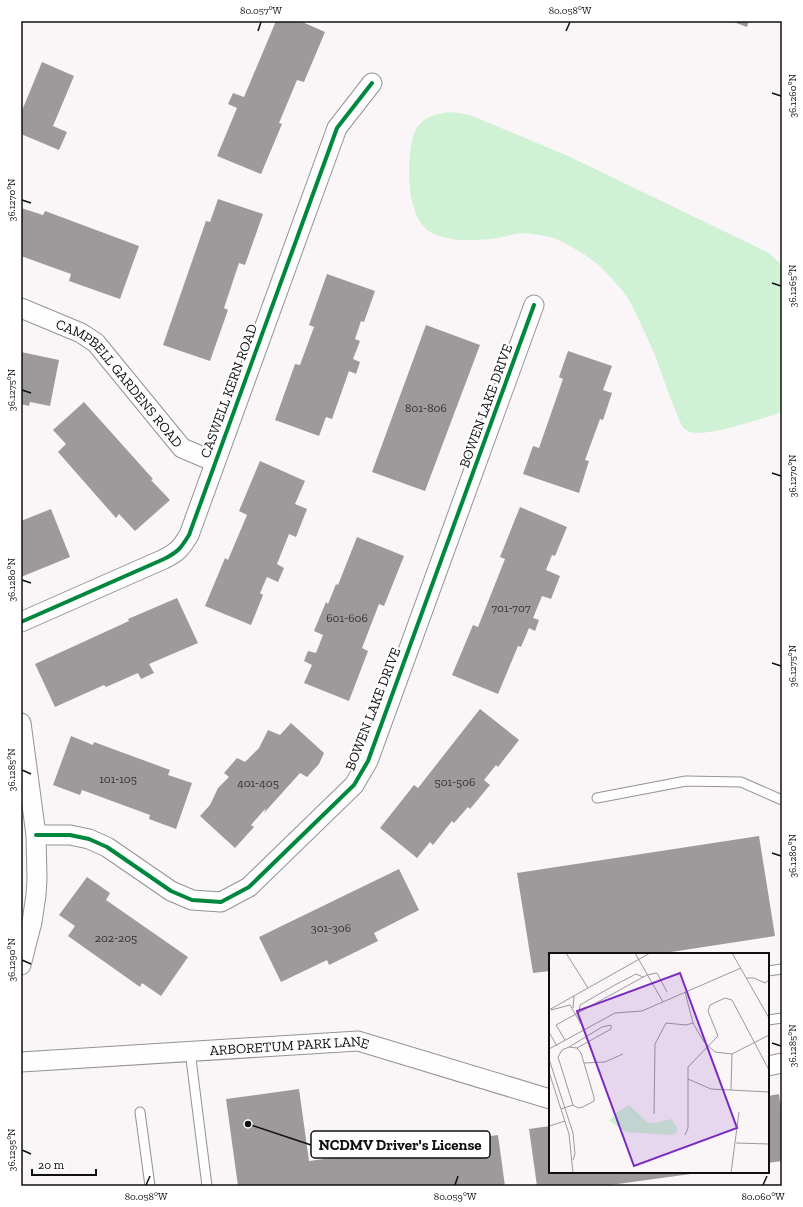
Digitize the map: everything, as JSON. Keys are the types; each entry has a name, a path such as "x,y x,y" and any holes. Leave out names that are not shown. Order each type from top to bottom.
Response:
{"street":[{"name":"CASWELL KERN ROAD","path":"21,622 175,554 183,545 189,535 337,128 372,83"},
{"name":"BOWEN LAKE DRIVE","path":"36,836 70,834 89,839 107,847 171,891 192,900 221,902 249,887 354,785 368,761 534,305"},
{"name":"CAMPBELL GARDENS ROAD","path":"21,308 81,333 96,343 182,448 215,462"},
{"path":"21,723 36,836 36,895 32,922 21,964"},
{"name":"ARBORETUM PARK LANE","path":"21,1062 358,1042 549,1099"},
{"path":"769,1066 782,1064"}],"lane":[{"path":"597,798 686,781 741,782 782,800"},
{"path":"769,971 782,969"},
{"path":"769,1020 782,1018"},
{"path":"190,1051 207,1186"},
{"path":"140,1112 150,1186"}],"shaded area":[{"path":"451,112 470,115 568,156 769,253 782,265 782,412 748,423 705,433 693,433 686,430 682,426 678,417 654,353 629,300 615,281 595,262 568,245 556,239 545,236 522,233 490,239 460,240 441,237 426,229 417,216 412,201 409,169 411,144 415,131 423,121 439,114"}],"building":[{"path":"276,21 300,21 325,32 304,82 297,80 279,123 282,124 261,174 217,156 237,108 228,104 233,93 244,97"},
{"path":"731,21 749,21 747,27"},
{"path":"42,62 74,76 53,126 67,132 59,150 21,134 21,113"},
{"path":"218,199 263,214 245,265 239,263 224,308 228,310 210,361 163,345 206,221 210,222"},
{"path":"21,208 43,215 45,211 139,246 120,299 69,281 71,274 21,256"},
{"path":"327,274 375,291 364,322 361,321 355,339 360,341 353,359 360,362 356,374 349,371 332,419 326,417 319,436 275,420 295,364 300,365 314,327 309,325"},
{"path":"426,325 480,345 425,491 372,472"},
{"path":"568,351 612,366 603,390 612,393 603,420 600,419 585,460 589,461 579,493 523,474 533,446 539,448 563,379 559,377"},
{"path":"21,352 59,360 50,406 30,402 29,406 21,404"},
{"path":"84,402 170,500 135,531 119,514 116,518 58,452 66,444 53,430"},
{"path":"260,461 305,481 295,504 307,509 296,537 289,534 277,564 284,568 278,582 267,577 260,593 263,595 251,625 205,606 225,558 228,560 247,515 239,511"},
{"path":"520,507 567,527 555,556 552,555 546,570 560,576 551,599 542,596 533,618 539,620 535,631 529,628 521,647 518,646 498,694 452,675 473,625 478,627 505,559 500,557"},
{"path":"51,509 70,557 21,577 21,521"},
{"path":"357,537 404,556 384,606 379,604 362,648 368,651 349,701 304,683 312,665 304,661 308,651 316,653 323,635 314,631 326,602 328,604 336,584 338,585"},
{"path":"177,598 198,643 149,664 154,673 141,679 138,673 106,687 104,685 55,707 35,664 129,621 128,619"},
{"path":"480,709 519,740 498,767 496,765 484,780 490,785 470,809 468,807 454,823 452,821 433,845 430,842 417,858 380,828 414,785 418,788"},
{"path":"291,723 324,753 319,764 307,777 300,773 264,813 266,808 251,825 254,827 235,848 200,816 210,805 218,788 229,777 224,773 237,758 245,762 259,748 268,730 280,735"},
{"path":"71,736 93,745 94,742 170,770 168,775 192,783 176,829 149,819 150,815 82,790 80,795 53,785"},
{"path":"759,836 775,936 664,953 549,953 549,971 533,973 517,873"},
{"path":"399,869 419,910 374,933 378,941 329,965 327,960 281,982 259,937"},
{"path":"87,877 110,893 106,900 188,957 161,996 142,983 140,987 68,936 75,926 59,915"},
{"path":"299,1089 309,1161 498,1135 505,1186 238,1186 226,1099"},
{"path":"779,1094 782,1116 782,1161 769,1163 769,1096"},
{"path":"549,1126 549,1173 698,1173 603,1186 537,1186 529,1129"}],"cycle path":[{"path":"21,622 164,559 176,552 189,535 337,128 372,83"},
{"path":"36,835 70,835 89,839 107,847 171,891 192,900 221,902 249,887 354,785 368,761 534,305"}],"place":[{"name":"NCDMV Driver's License","path":"248,1124"}]}
